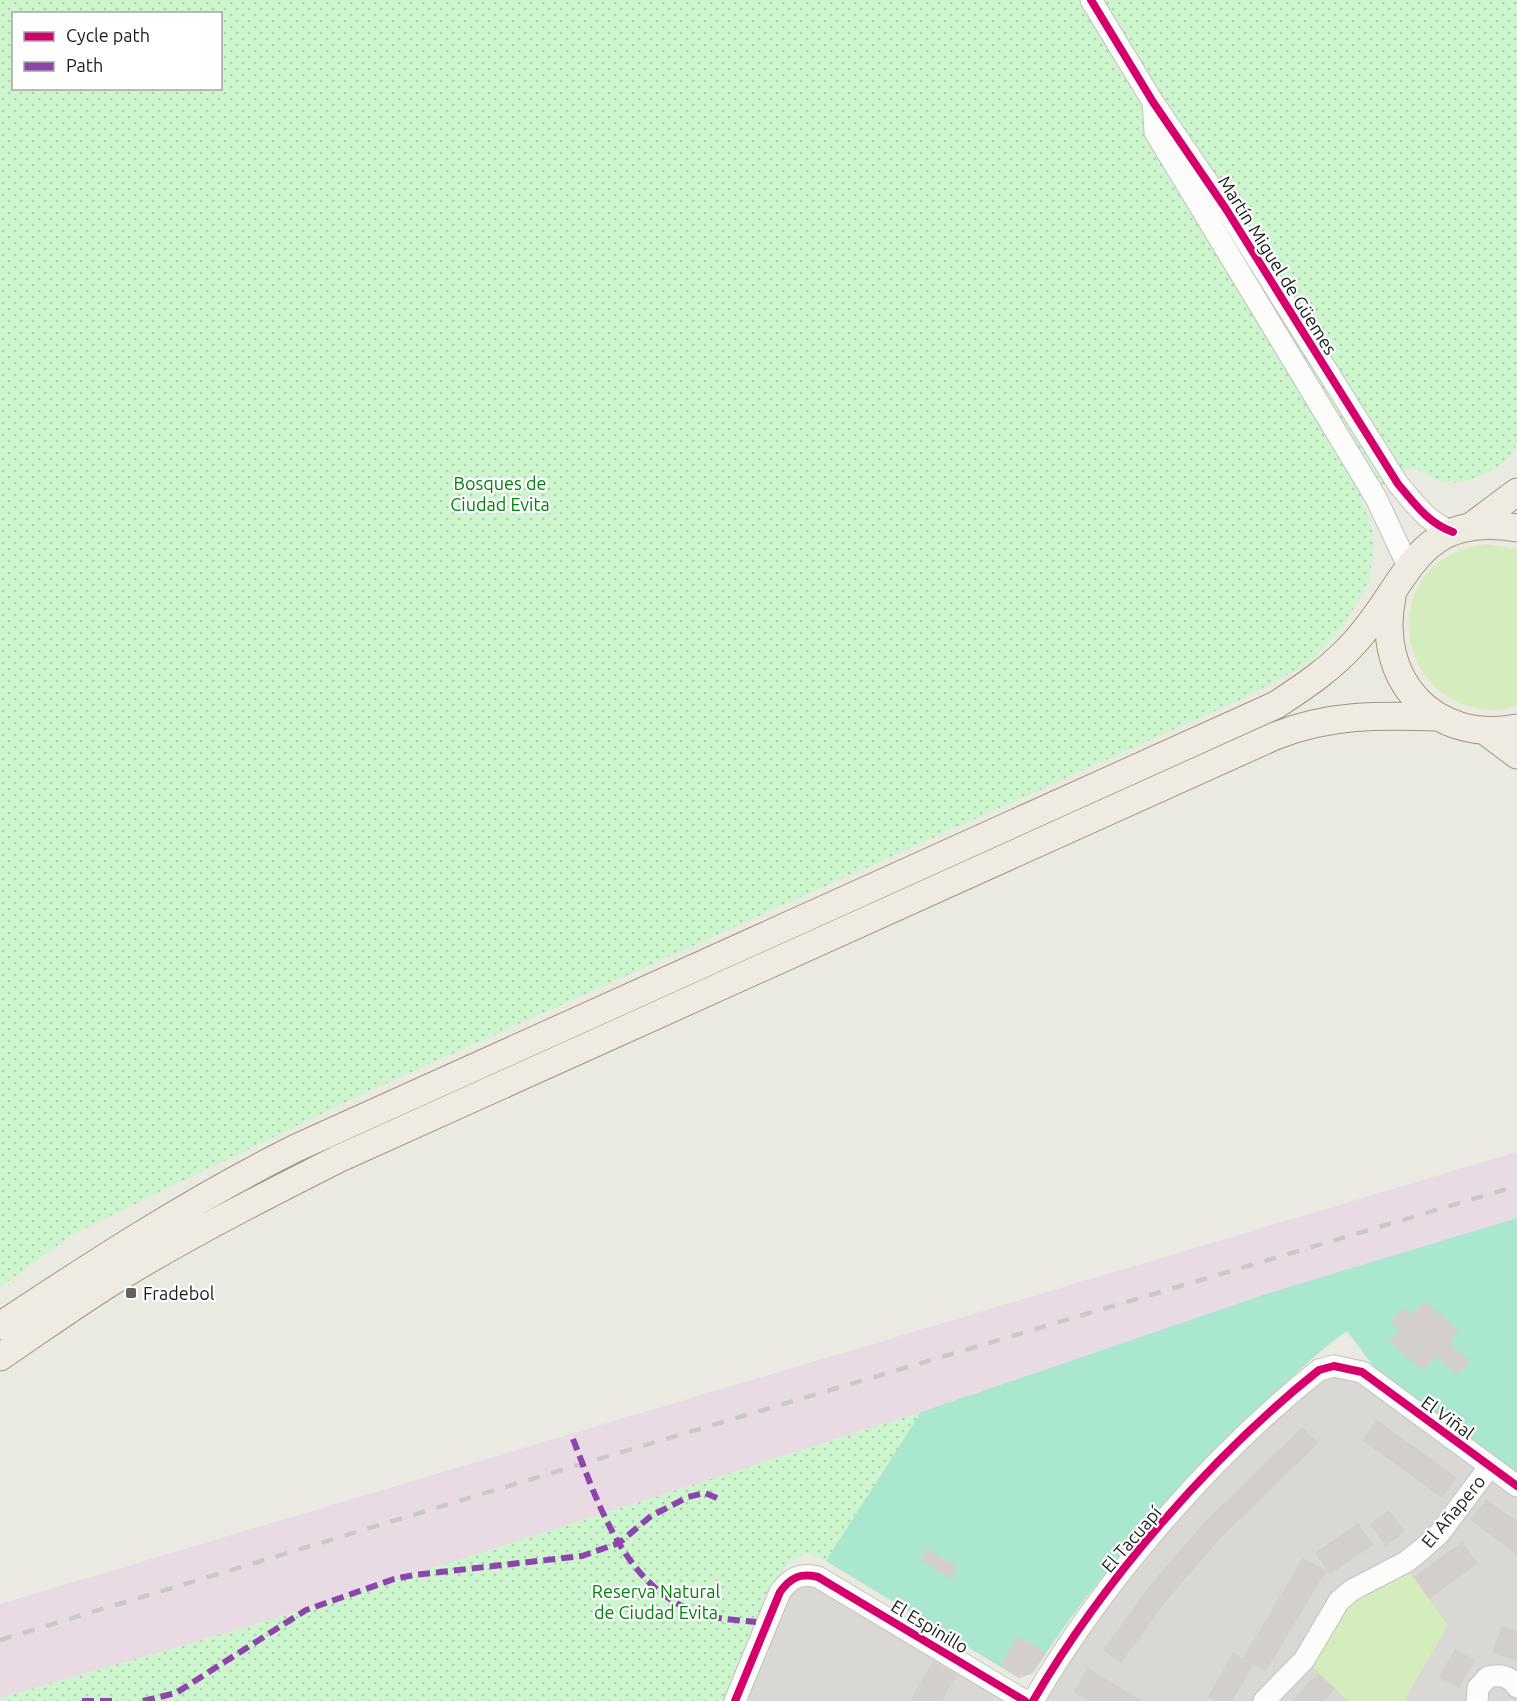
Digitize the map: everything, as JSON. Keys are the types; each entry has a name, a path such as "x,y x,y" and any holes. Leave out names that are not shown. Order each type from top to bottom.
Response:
{"main road":[{"path":"0,1326 137,1235 236,1178 296,1148 1276,705 1337,661 1375,619 1407,566 1427,546 1463,529 1517,492"},
{"path":"1463,529 1494,524 1517,528"},
{"path":"1394,590 1387,621 1390,650 1402,681 1418,701 1438,717 1463,727 1485,731 1517,728"},
{"path":"0,1357 120,1277 173,1245 230,1213 328,1164 1275,736 1301,725 1331,718 1364,715 1438,717"},
{"path":"1485,731 1517,755"}],"street":[{"name":"Martín Miguel de Güemes","path":"1091,0 1153,102 1226,209 1398,484 1421,513 1437,526 1463,529"},
{"name":"Martín Miguel de Güemes","path":"1153,102 1155,132 1376,498 1407,566"},
{"name":"El Tacuapí","path":"1033,1701 1056,1662 1111,1585 1162,1524 1230,1452 1319,1370 1334,1366 1362,1372"},
{"name":"El Viñal","path":"1362,1372 1517,1486"},
{"name":"El Añapero","path":"1264,1701 1304,1660 1339,1601 1352,1590 1398,1567 1421,1550 1438,1534 1490,1466"},
{"name":"El Espinillo","path":"735,1701 780,1592 788,1581 797,1575 818,1577 1025,1701"},
{"path":"1477,1701 1478,1688 1488,1677 1503,1676 1517,1687"}],"shaded area":[{"path":"1517,1152 1517,1218 1269,1293 921,1412 261,1623 0,1698 0,1604"},
{"path":"1334,1366 1517,1486 1517,1701 1033,1701 1162,1524"},
{"path":"797,1575 1025,1701 735,1701"}],"green space":[{"name":"Bosques de Ciudad Evita","path":"0,0 1517,0 1517,444 1503,463 1472,478 1455,482 1439,481 1413,466 1360,498 1371,524 1374,545 1369,583 1343,626 1310,662 1246,697 354,1098 73,1234 0,1287"},
{"path":"1485,544 1517,549 1517,706 1500,710 1472,707 1447,696 1427,679 1415,657 1409,633 1410,609 1419,586 1435,566 1458,551"},
{"path":"1517,1218 1517,1474 1377,1371 1347,1331 1288,1381 1194,1473 1108,1569 1033,1673 1019,1678 826,1561 921,1412 1269,1293"},
{"name":"Reserva Natural de Ciudad Evita","path":"921,1412 826,1561 807,1553 789,1562 770,1588 724,1701 0,1701 0,1698 261,1623"},
{"path":"1407,1568 1448,1625 1404,1701 1348,1701 1308,1663 1344,1604"}],"building":[{"path":"1424,1301 1459,1330 1449,1343 1470,1361 1458,1375 1436,1357 1424,1371 1389,1342 1399,1330 1390,1322 1402,1307 1412,1315"},
{"path":"1377,1420 1457,1478 1442,1498 1362,1440"},
{"path":"1302,1427 1318,1443 1217,1542 1167,1600 1121,1663 1103,1650 1150,1585 1201,1526"},
{"path":"1486,1499 1517,1521 1517,1555 1470,1520"},
{"path":"1389,1510 1405,1532 1386,1546 1370,1524"},
{"path":"1358,1523 1373,1545 1330,1574 1315,1553"},
{"path":"1462,1542 1478,1564 1429,1599 1414,1577"},
{"path":"927,1549 958,1567 951,1579 920,1560"},
{"path":"1303,1558 1326,1571 1266,1671 1254,1664 1232,1701 1215,1701 1208,1697 1233,1652 1243,1658"},
{"path":"1502,1626 1517,1631 1517,1661 1492,1652"},
{"path":"1018,1636 1046,1653 1033,1673 1019,1678 1000,1665"},
{"path":"1455,1649 1475,1660 1459,1688 1439,1677"},
{"path":"933,1661 957,1675 942,1701 910,1701"},
{"path":"1088,1668 1143,1701 1089,1701 1074,1692"},
{"path":"1318,1673 1335,1689 1324,1701 1291,1701"}],"railway":[{"path":"0,1640 568,1468 1517,1186"}],"marked path":[{"path":"573,1439 606,1519 636,1568 656,1588 679,1604 706,1615 756,1622"},
{"path":"143,1701 176,1693 306,1610 394,1579 414,1575 582,1556 619,1543 651,1516 688,1497 705,1493 717,1498"},
{"path":"82,1701 113,1701"}],"cycle path":[{"path":"1091,0 1153,102 1226,209 1398,484 1429,518 1453,532"},
{"path":"1033,1701 1092,1611 1161,1523 1238,1441 1319,1370 1334,1366 1362,1372 1517,1486"},
{"path":"735,1701 780,1592 788,1583 801,1576 818,1577 1025,1701"}],"place":[{"name":"Fradebol","path":"131,1293"}]}
